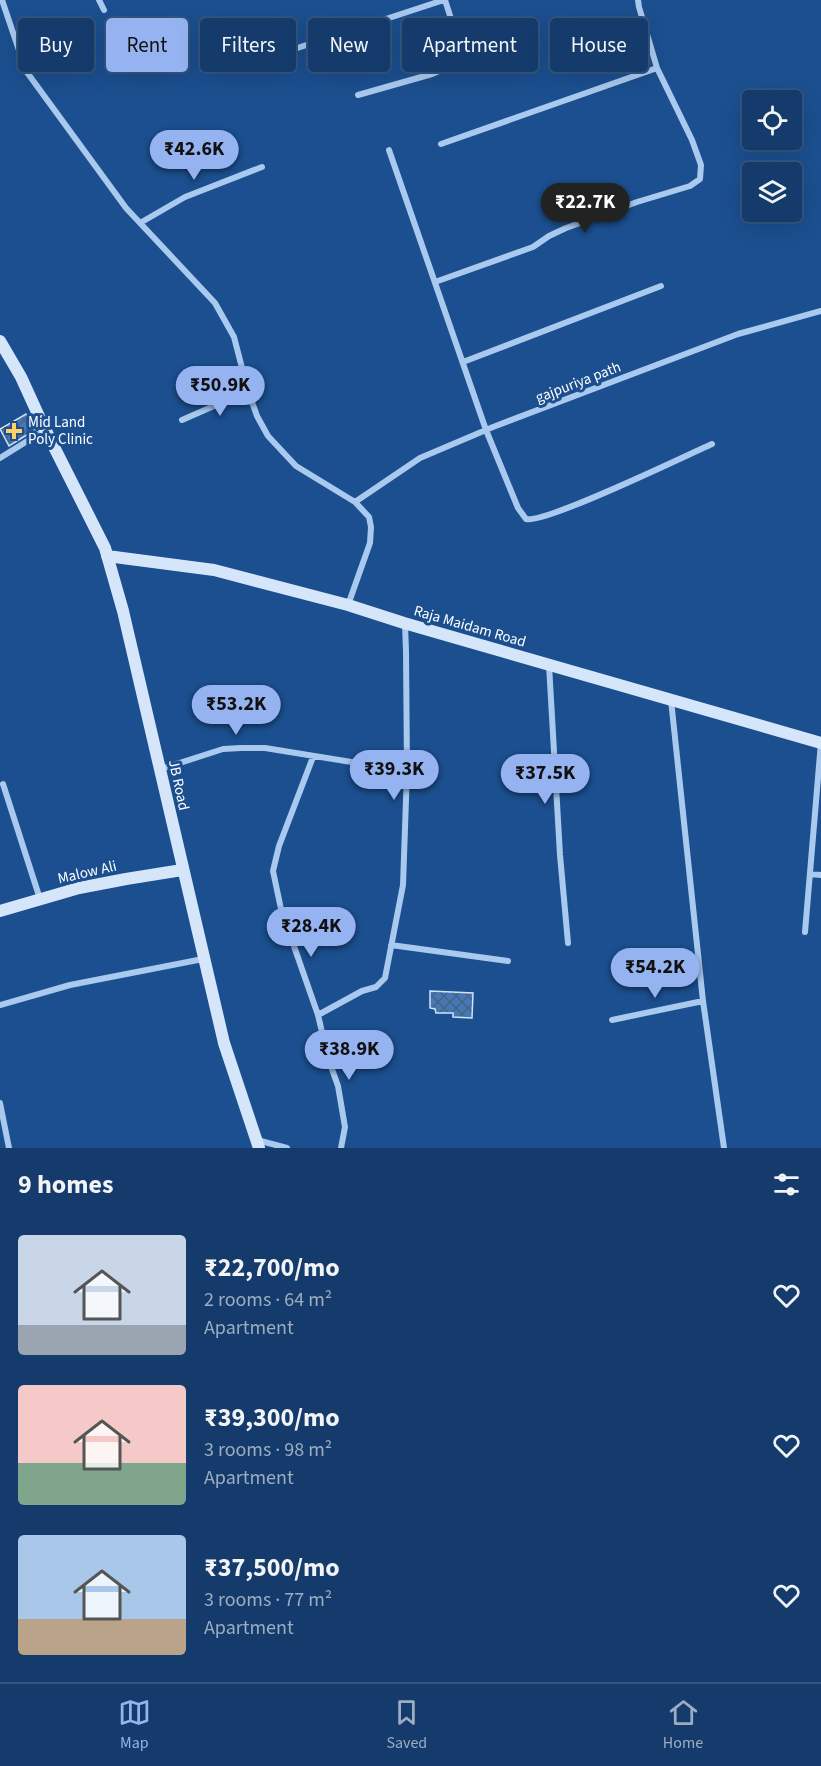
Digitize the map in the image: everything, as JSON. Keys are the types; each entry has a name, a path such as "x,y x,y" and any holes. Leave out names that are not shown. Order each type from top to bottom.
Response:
{"street":[{"path":"2,0 26,71 126,208 215,303 234,337 248,391 257,416 268,436 296,466 355,502 369,517 370,543 348,605"},
{"path":"99,0 104,10"},
{"path":"296,49 445,0 463,56 462,61 432,74 358,95"},
{"path":"435,282 533,247 566,228 637,202 690,186 700,179 701,165 692,140 657,68 638,0"},
{"path":"441,144 657,68"},
{"path":"389,150 486,430 521,515 530,520 570,507 712,444"},
{"path":"140,223 185,197 262,167"},
{"path":"463,362 661,286"},
{"name":"gajpuriya path","path":"355,502 420,458 486,430 738,334 821,311"},
{"name":"JB Road","path":"0,341 21,376 45,430 105,548 123,611 161,769 182,870 224,1043 257,1144"},
{"path":"182,420 248,391"},
{"path":"0,458 45,430"},
{"name":"Raja Maidam Road","path":"107,556 214,570 348,605 821,742"},
{"path":"318,1015 357,994 376,987 385,978 403,885 407,771 405,623"},
{"path":"549,664 560,855 568,943"},
{"path":"670,700 703,1001 724,1148"},
{"path":"805,933 821,742"},
{"path":"161,769 223,749 265,748 407,771"},
{"path":"314,757 279,846 273,871 281,909 318,1015 342,1104 345,1127 341,1148"},
{"path":"3,784 40,899"},
{"name":"Malow Ali","path":"0,911 79,888 182,870"},
{"path":"810,874 821,875"},
{"path":"391,945 508,961"},
{"path":"0,1005 70,985 203,959"},
{"path":"612,1020 703,1001"},
{"path":"0,1103 9,1148"},
{"path":"257,1144 286,1148"}],"building":[{"path":"26,414 35,430 9,446 0,429"},
{"path":"430,991 473,993 472,1018 453,1017 453,1013 436,1013 435,1009 430,1008"}],"place":[{"name":"Mid Land Poly Clinic","path":"14,431"}]}
